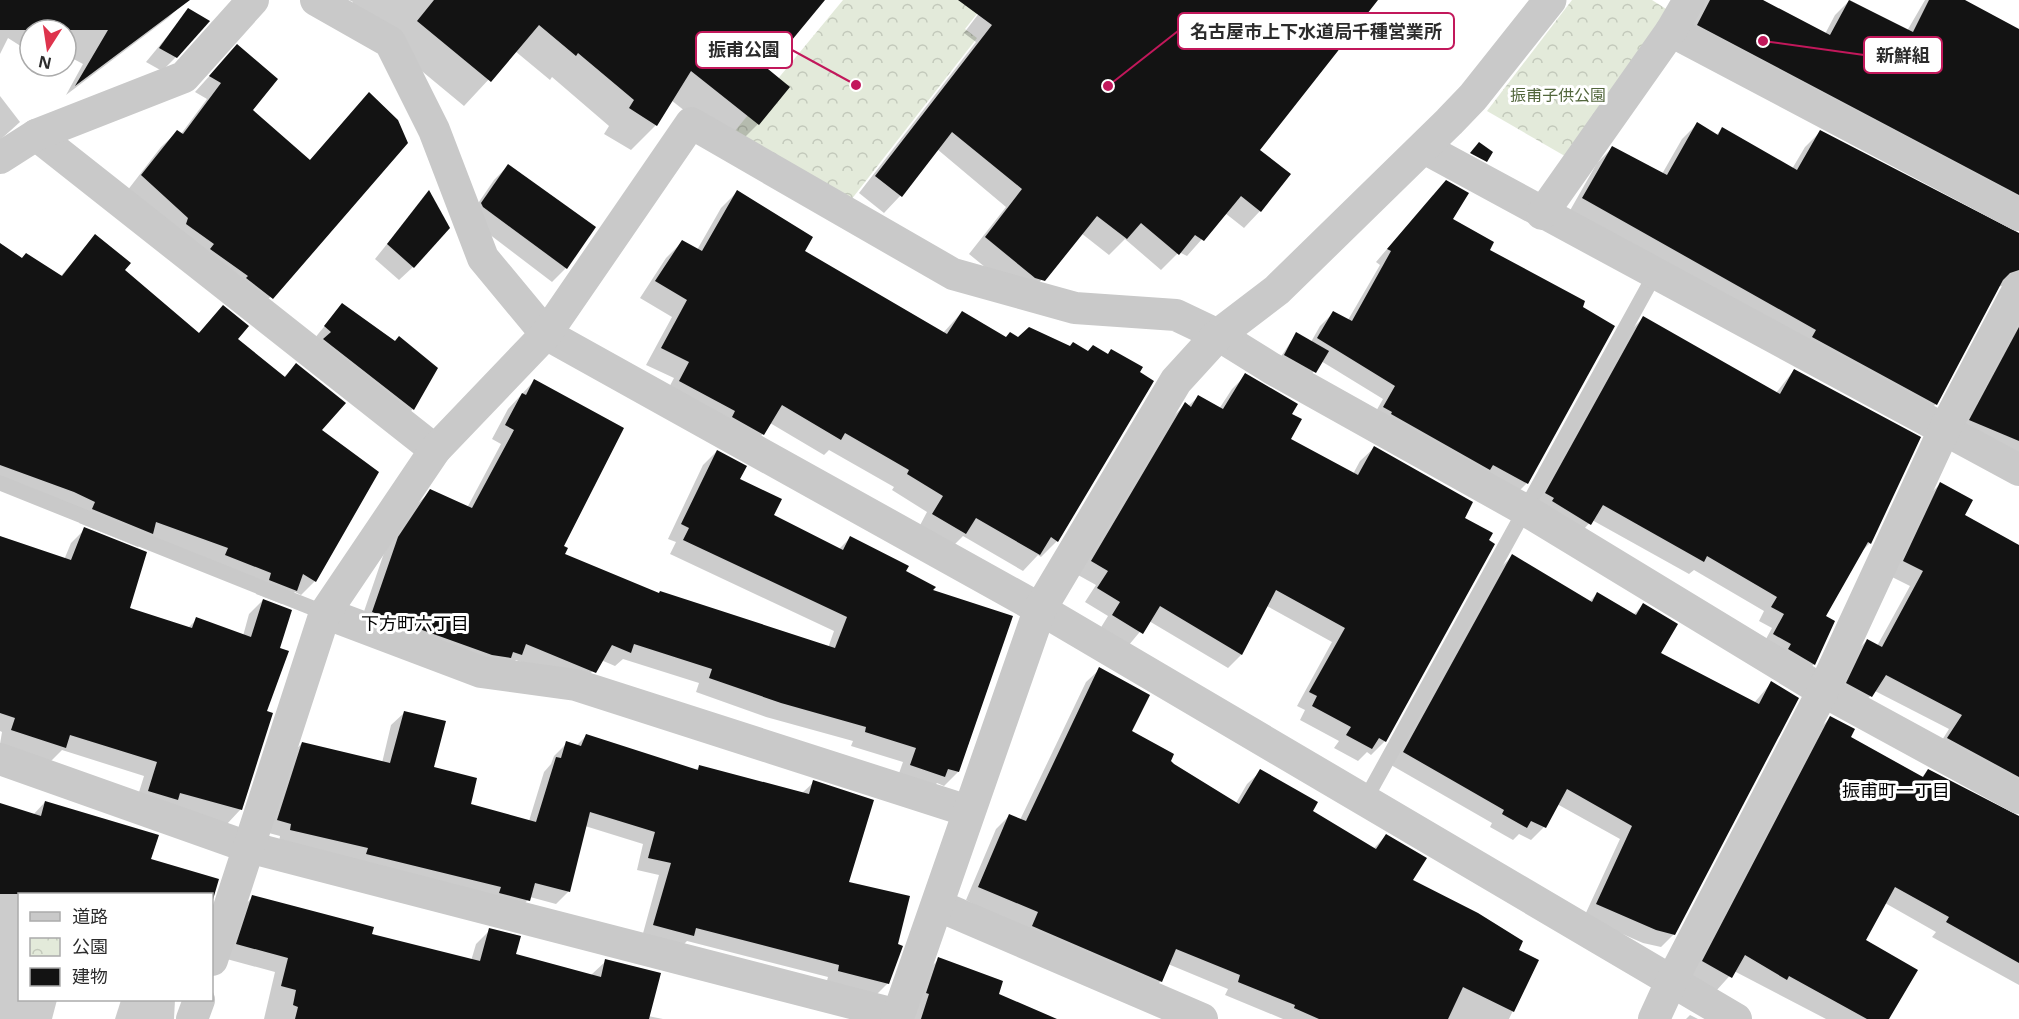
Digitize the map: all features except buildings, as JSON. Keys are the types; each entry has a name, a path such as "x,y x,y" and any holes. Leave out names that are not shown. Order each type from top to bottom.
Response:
{"street":[{"path":"0,158 36,135 184,77 253,0"},
{"path":"316,0 390,42 434,130 483,258 546,334 1040,609 1364,802 1736,1019"},
{"path":"0,759 248,847 897,1017 1040,609 1176,381 1218,335 1277,290 1424,148 1473,97 1550,0"},
{"path":"1542,214 1671,31 1689,0"},
{"path":"1671,31 2019,215"},
{"path":"213,957 325,613 435,450 546,334 691,123 953,274 1075,308 1176,315 1218,335 1271,368 1525,510 1824,691 2019,798"},
{"path":"36,135 435,450"},
{"path":"1424,148 1542,214 1945,428 2019,470"},
{"path":"1654,1019 1671,982 1824,691 1945,428 2019,288"},
{"path":"325,613 481,672 576,686 968,811"},
{"path":"937,905 1202,1019"},
{"path":"192,1019 198,1001"}],"lane":[{"path":"1364,802 1655,274"},
{"path":"0,483 325,613"}],"green space":[{"path":"843,0 988,0 965,29 977,38 851,200 734,132"},
{"name":"振甫子供公園","path":"1572,0 1652,0 1674,14 1570,159 1487,111"}],"place":[{"name":"新鮮組","path":"1763,41"},
{"name":"振甫公園","path":"856,85"},
{"name":"名古屋市上下水道局千種営業所","path":"1108,86"}],"district":[{"name":"下方町六丁目","path":"415,623"},
{"name":"振甫町一丁目","path":"1896,790"}]}
